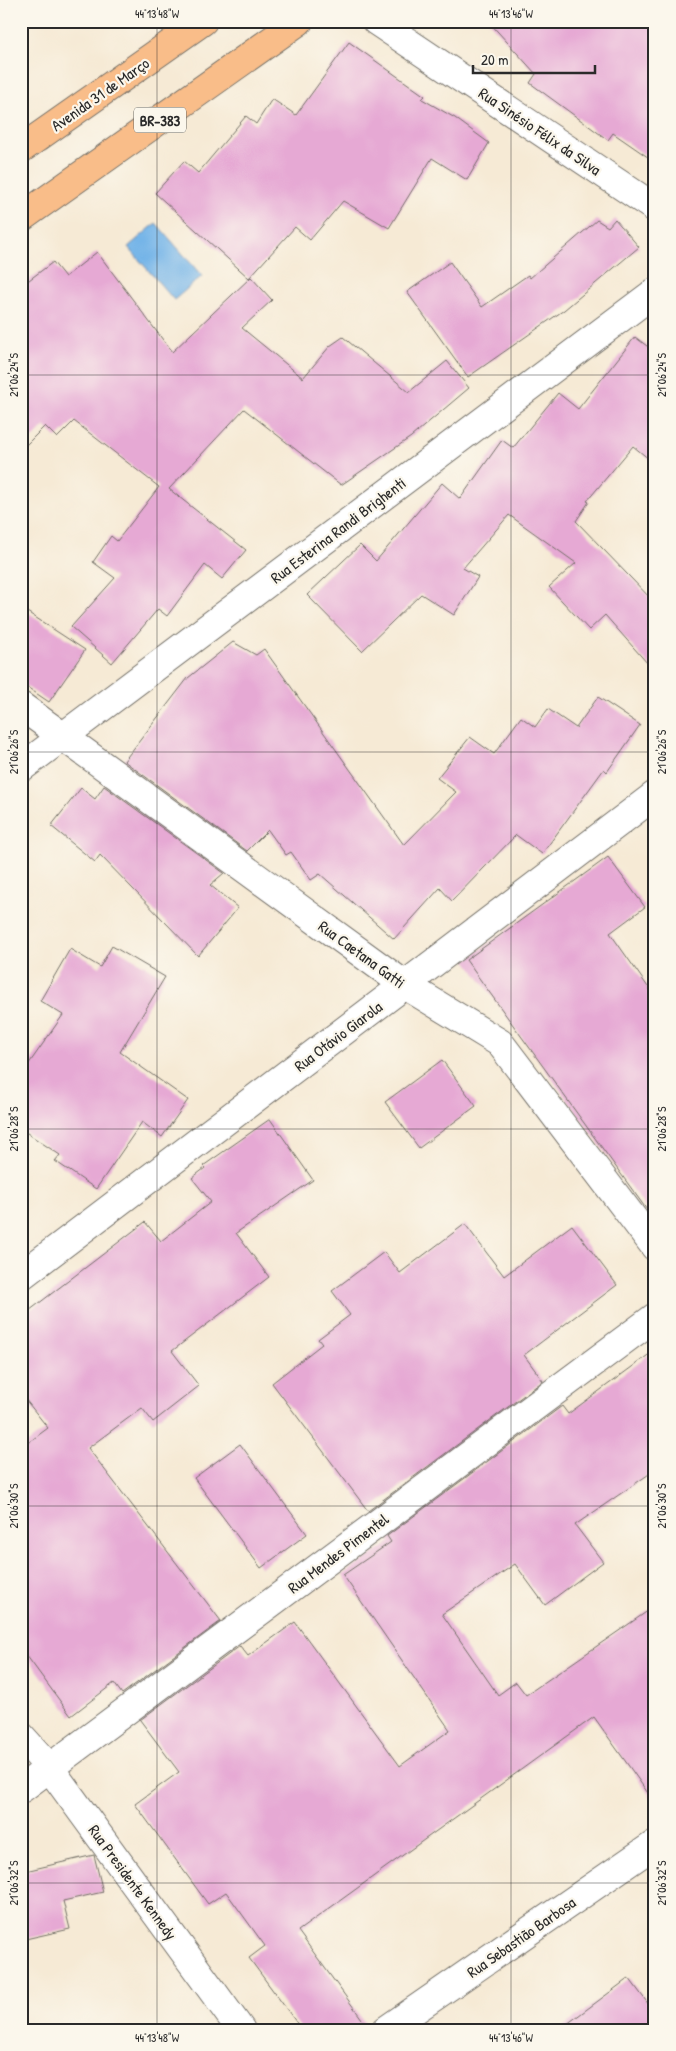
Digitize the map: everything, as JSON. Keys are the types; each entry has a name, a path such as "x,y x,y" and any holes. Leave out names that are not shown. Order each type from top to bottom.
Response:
{"main road":[{"name":"Avenida 31 de Março","path":"21,149 203,21"},
{"name":"BR-383","path":"21,218 300,21"}],"street":[{"name":"Rua Sinésio Félix da Silva","path":"376,21 655,208"},
{"name":"Rua Esterina Randi Brighenti","path":"21,768 655,292"},
{"name":"Rua Caetana Gatti","path":"21,706 405,985 500,1043 655,1247"},
{"name":"Rua Otávio Giarola","path":"21,1276 655,795"},
{"name":"Rua Mendes Pimentel","path":"21,1789 655,1318"},
{"name":"Rua Presidente Kennedy","path":"21,1736 50,1767 242,2030"},
{"name":"Rua Sebastião Barbosa","path":"386,2030 655,1844"}],"water":[{"path":"156,223 202,276 174,300 128,247"}],"building":[{"path":"488,21 655,21 655,162 613,133 608,140 530,83 536,74"},
{"path":"349,42 425,96 422,99 455,118 489,143 467,180 432,158 389,228 343,201 310,240 295,227 249,278 155,193 184,161 198,173 246,116 256,124 272,99 296,115"},
{"path":"615,219 639,247 564,310 468,377 407,292 450,262 482,307 528,275 530,278 597,220 608,227"},
{"path":"97,252 172,352 251,277 272,300 242,328 303,378 330,346 343,337 409,392 447,361 469,388 411,437 341,485 244,409 169,489 246,550 222,579 205,565 167,616 158,609 112,663 71,627 115,578 93,562 111,536 117,541 159,487 74,421 57,438 45,426 21,450 21,286 53,262 65,277"},
{"path":"635,337 655,352 655,464 633,446 587,501 589,502 576,521 655,603 655,672 605,615 589,630 549,587 576,563 509,515 463,568 478,577 454,615 421,594 362,651 307,595 360,545 376,561 442,483 460,499 502,440 513,448 558,393 578,409"},
{"path":"21,608 85,650 49,702 21,683"},
{"path":"233,642 256,655 264,649 404,845 456,792 437,778 470,737 494,754 521,717 535,727 548,709 576,728 598,697 640,725 607,772 604,769 542,854 516,835 452,901 440,888 394,939 320,874 311,880 291,852 286,855 268,830 247,851 124,761 188,678"},
{"path":"104,786 224,873 210,885 238,908 198,956 100,855 95,862 51,826 81,788 95,799"},
{"path":"608,857 645,907 610,933 655,997 655,1221 466,960"},
{"path":"112,946 165,977 120,1052 188,1100 162,1137 142,1122 96,1189 55,1161 60,1155 21,1129 21,1075 63,1015 40,1001 70,949 100,967"},
{"path":"442,1060 476,1106 419,1148 385,1102"},
{"path":"270,1119 313,1180 236,1233 269,1277 172,1351 199,1386 153,1422 142,1408 88,1448 221,1621 122,1694 114,1683 71,1716 21,1648 21,1448 48,1428 21,1394 21,1317 145,1222 161,1241 211,1202 192,1178 205,1168 203,1166"},
{"path":"465,1224 504,1276 572,1225 617,1285 524,1355 543,1381 368,1511 272,1383 322,1344 318,1339 350,1315 332,1291 384,1252 400,1273"},
{"path":"655,1350 655,1470 575,1525 603,1562 545,1605 515,1564 442,1614 498,1695 516,1682 526,1695 655,1606 655,1803 594,1717 298,1931 370,2030 302,2030 249,1958 265,1946 226,1892 208,1904 135,1804 179,1772 140,1720 240,1646 248,1656 295,1622 400,1766 450,1730 343,1575 391,1542 387,1536 562,1406 568,1414"},
{"path":"240,1444 307,1534 261,1568 194,1478"},
{"path":"94,1855 103,1892 63,1901 70,1929 21,1940 21,1872"},
{"path":"629,1978 655,2013 655,2030 559,2030"}]}
